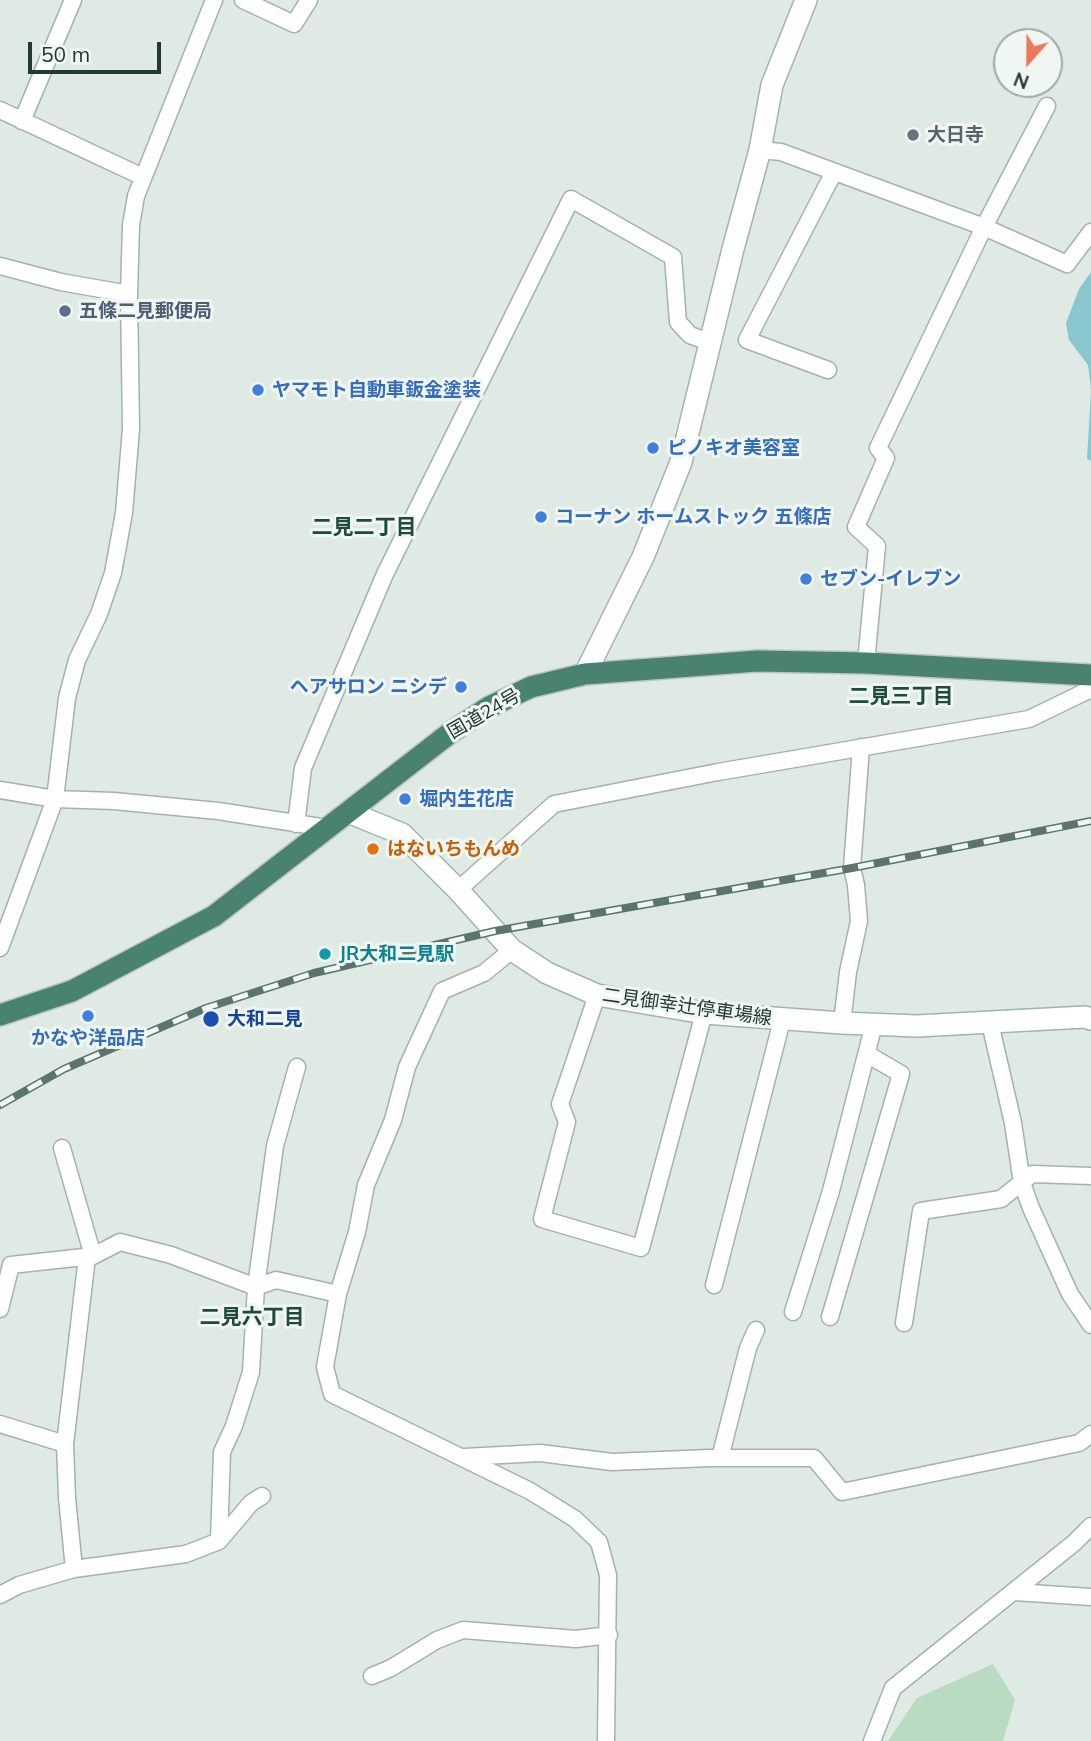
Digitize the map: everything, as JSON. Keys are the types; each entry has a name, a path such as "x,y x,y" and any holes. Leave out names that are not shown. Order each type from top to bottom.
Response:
{"highway":[{"name":"国道24号","path":"0,1015 72,991 214,916 450,733 489,707 531,688 585,674 757,661 866,663 1091,675"}],"main road":[{"path":"585,674 643,557 681,461 760,150 772,85 806,0"},
{"name":"二見御幸辻停車場線","path":"348,812 402,834 458,890 512,950 547,973 597,995 704,1013 782,1020 918,1026 1085,1017 1091,1020"}],"street":[{"path":"22,121 73,0"},
{"path":"0,948 55,799 67,698 77,660 99,614 113,573 124,513 131,429 131,225 136,196 214,0"},
{"path":"243,0 294,24 309,0"},
{"path":"866,663 877,546 856,527 886,458 878,448 984,227 1047,106"},
{"path":"0,110 143,177"},
{"path":"760,150 780,152 984,227 1067,264 1091,232"},
{"path":"828,370 747,340 834,172"},
{"path":"296,824 303,768 385,574 571,199 673,257 678,322 690,335 711,343"},
{"path":"0,266 61,282 130,294"},
{"path":"458,890 554,804 718,772 1029,719 1091,689"},
{"path":"842,1023 848,972 859,921 852,868 861,747"},
{"path":"0,790 55,799 114,801 218,811 327,828"},
{"path":"512,950 484,973 442,991 407,1067 393,1120 366,1185 357,1232 338,1294 325,1367 331,1394 530,1491 575,1519 599,1542 608,1575 606,1741"},
{"path":"597,995 560,1104 568,1122 542,1219 641,1248 704,1013"},
{"path":"714,1285 782,1020"},
{"path":"990,1023 1013,1123 1023,1183 1031,1208 1070,1294 1091,1325"},
{"path":"793,1312 831,1191 874,1024"},
{"path":"830,1317 901,1074 867,1054"},
{"path":"219,1541 222,1452 234,1426 251,1372 256,1287 275,1146 297,1067"},
{"path":"62,1148 90,1257 65,1444 67,1498 75,1569"},
{"path":"904,1323 921,1211 1001,1199 1032,1174 1091,1176"},
{"path":"0,1310 11,1265 90,1257 120,1242 171,1255 256,1287 276,1280 338,1294"},
{"path":"720,1458 747,1348 756,1330"},
{"path":"0,1423 65,1444"},
{"path":"462,1457 540,1453 612,1462 814,1458 842,1492 1079,1443 1091,1434"},
{"path":"0,1595 19,1585 75,1569 186,1554 219,1541 251,1503 262,1496"},
{"path":"872,1741 893,1688 1074,1544 1091,1526"},
{"path":"1015,1592 1091,1597"},
{"path":"372,1676 391,1668 436,1640 463,1630 576,1639 609,1635"}],"green space":[{"path":"993,1664 1015,1700 1003,1741 888,1741 917,1698"}],"water":[{"path":"1091,272 1091,390 1088,365 1069,340 1066,323 1079,289"},
{"path":"1091,390 1091,461 1087,459"}],"railway":[{"path":"0,1105 64,1069 206,1008 314,973 495,931 852,868 1091,821"}],"place":[{"name":"大日寺","path":"913,135"},
{"name":"五條二見郵便局","path":"65,311"},
{"name":"ヤマモト自動車鈑金塗装","path":"258,390"},
{"name":"ピノキオ美容室","path":"653,448"},
{"name":"コーナン ホームストック 五條店","path":"541,517"},
{"name":"セブン-イレブン","path":"806,579"},
{"name":"ヘアサロン ニシデ","path":"461,687"},
{"name":"堀内生花店","path":"405,799"},
{"name":"はないちもんめ","path":"373,849"},
{"name":"JR大和二見駅","path":"325,954"},
{"name":"かなや洋品店","path":"88,1016"},
{"name":"大和二見","path":"211,1019"}],"district":[{"name":"二見二丁目","path":"364,528"},
{"name":"二見三丁目","path":"901,697"},
{"name":"二見六丁目","path":"252,1318"}]}
